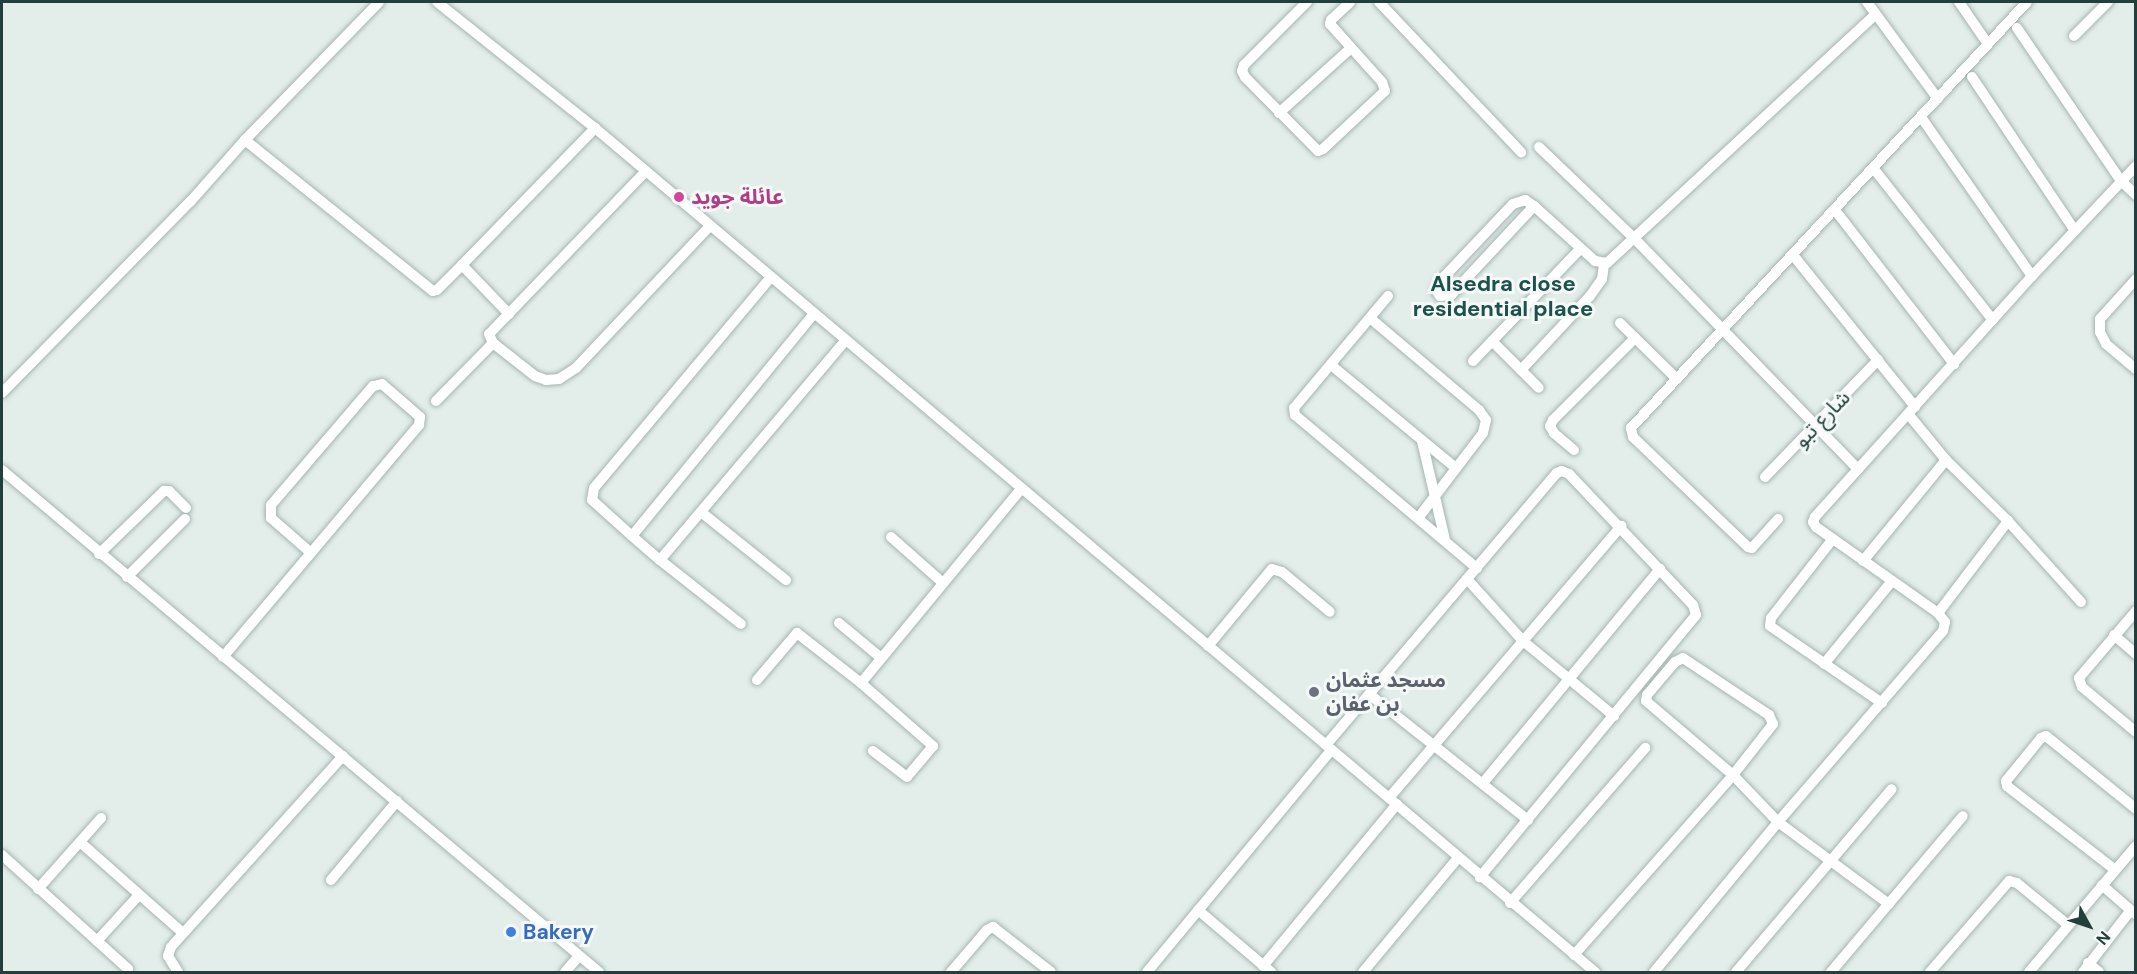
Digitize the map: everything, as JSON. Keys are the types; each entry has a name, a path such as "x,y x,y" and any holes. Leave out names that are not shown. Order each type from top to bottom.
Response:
{"street":[{"path":"2,393 190,202 245,140 378,2"},
{"path":"437,2 595,128 1393,801 1480,878 1595,972"},
{"path":"1307,2 1243,68 1245,78 1317,151 1323,149 1360,117 1382,96 1386,89 1330,23 1350,2"},
{"path":"1379,2 1521,152"},
{"path":"1867,2 1938,99"},
{"path":"1959,2 1988,44"},
{"path":"1778,519 1752,548 1748,548 1633,437 1631,428 2027,2"},
{"path":"2074,36 2108,2"},
{"path":"1521,370 1590,296 1602,279 1604,264 1875,15"},
{"path":"2017,28 2121,181 2136,195"},
{"path":"1279,113 1351,48"},
{"path":"1972,77 2074,231"},
{"path":"1921,117 2032,276"},
{"path":"245,140 429,290 437,290 595,128"},
{"path":"1539,147 1634,238 1858,469"},
{"path":"1654,972 1778,822 1943,631 1945,622 1938,613 1832,540 1813,522 2032,276 2136,166"},
{"path":"1874,169 1993,320"},
{"path":"646,171 489,334 493,343 535,376 546,380 559,379 576,368 710,226"},
{"path":"1534,206 1451,295 1440,296 1436,290 1442,279 1513,204 1525,200 1534,206 1580,249 1595,261 1604,264"},
{"path":"1835,210 1954,364"},
{"path":"1473,361 1580,249"},
{"path":"1793,255 1878,360 1946,460 2008,521 2081,602"},
{"path":"462,265 509,314"},
{"path":"741,624 632,537 596,504 591,496 594,488 771,277"},
{"path":"2136,279 2100,319 2100,332 2106,344 2136,369"},
{"path":"1388,296 1294,408 1294,415 1419,517 1477,568"},
{"path":"632,537 814,314"},
{"path":"1370,318 1484,416 1486,429 1419,517"},
{"path":"1620,323 1677,379"},
{"path":"1574,450 1554,433 1551,426 1553,420 1635,338"},
{"path":"660,560 845,340"},
{"path":"1492,341 1539,388"},
{"path":"436,401 493,343"},
{"name":"شارع تبو","path":"1765,477 1878,360"},
{"path":"1331,365 1456,468"},
{"path":"223,657 421,421 420,417 382,384 373,386 271,505 271,518 310,552"},
{"path":"1422,440 1445,540"},
{"path":"1863,561 1946,460"},
{"path":"2,470 99,554 599,972"},
{"path":"1152,971 1370,694 1557,473 1562,471 1569,474 1621,526 1693,605 1696,615 1480,878"},
{"path":"861,682 1021,489"},
{"path":"99,554 164,491 169,491 186,513 127,577"},
{"path":"701,512 786,579"},
{"path":"1938,613 2008,521"},
{"path":"1198,910 1267,969 1436,745 1621,526"},
{"path":"891,537 943,583"},
{"path":"1832,540 1769,621 1772,630 1881,704"},
{"path":"1208,646 1272,569 1282,572 1330,612"},
{"path":"1483,783 1660,569"},
{"path":"1467,579 1523,641 1614,716"},
{"path":"1824,664 1891,582"},
{"path":"2136,611 2079,678 2082,687 2136,732"},
{"path":"839,623 881,658"},
{"path":"757,680 797,633 861,682 933,746 907,777 873,751"},
{"path":"2114,635 2136,654"},
{"path":"1574,955 1733,775 1773,724 1772,718 1688,658 1678,659 1647,695 1647,700 1733,775 1778,822 1889,904"},
{"path":"1370,694 1528,820"},
{"path":"2114,869 2007,786 2006,780 2041,738 2046,736 2136,809"},
{"path":"1510,903 1645,748"},
{"path":"178,972 168,954 183,933 343,756"},
{"path":"1736,972 1892,789"},
{"path":"331,880 397,801"},
{"path":"1831,972 1963,816"},
{"path":"38,889 101,819"},
{"path":"80,842 183,933"},
{"path":"2029,972 2114,869 2136,846"},
{"path":"2,855 128,969"},
{"path":"1363,972 1458,858"},
{"path":"1930,972 2008,881 2017,883 2068,926"},
{"path":"2099,972 2086,968 2133,912 2102,885"},
{"path":"98,941 140,895"},
{"path":"951,972 987,930 993,927 1048,972"},
{"path":"565,972 579,956"}],"place":[{"name":"عائلة جويد","path":"679,197"},
{"name":"مسجد عثمان بن عفان","path":"1314,692"},
{"name":"Bakery","path":"511,932"}],"district":[{"name":"Alsedra close residential place","path":"1503,296"}]}
